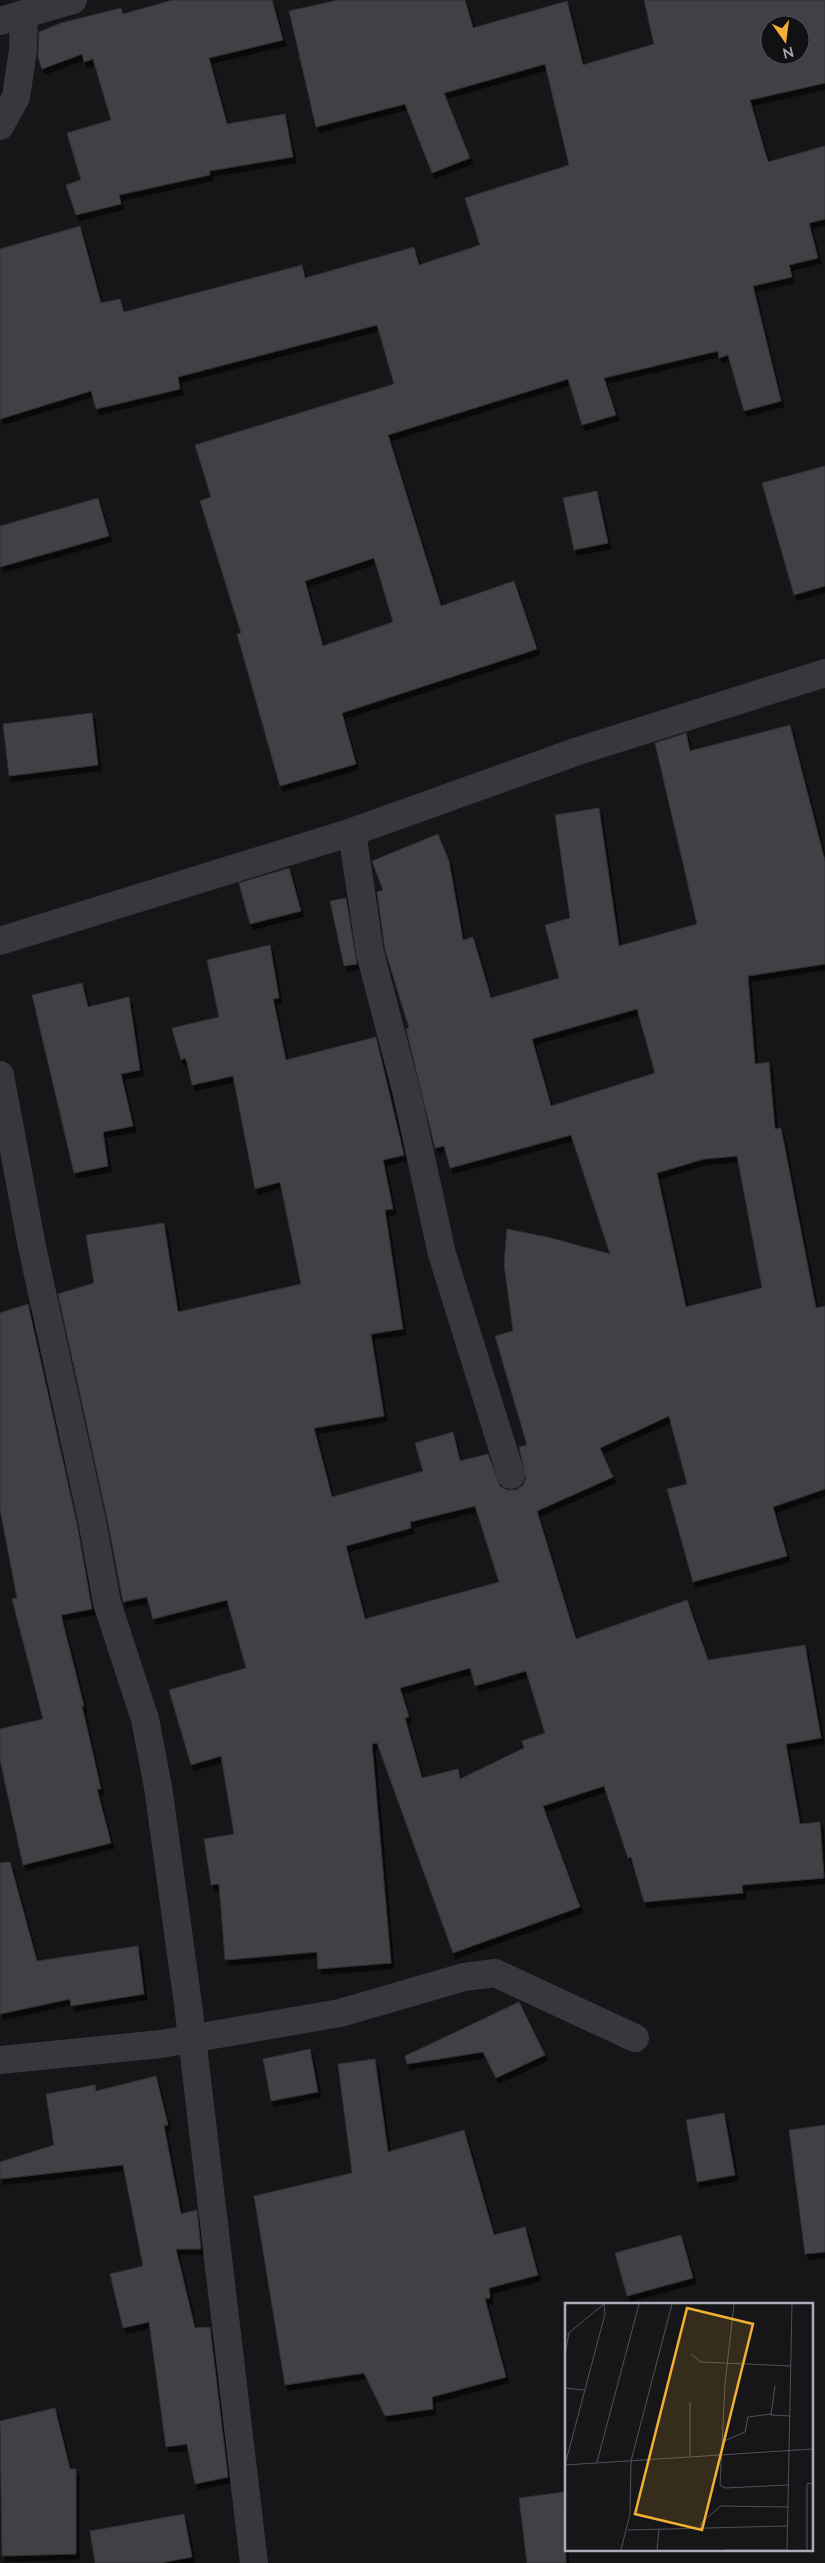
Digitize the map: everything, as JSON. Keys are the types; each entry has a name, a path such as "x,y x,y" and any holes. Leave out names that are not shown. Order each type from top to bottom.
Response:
{"street":[{"path":"0,126 16,97 22,50 12,18 73,0"},
{"path":"0,941 352,832 578,751 825,673"},
{"path":"352,832 370,953 407,1094 442,1254 511,1475"},
{"path":"0,1075 3,1108 92,1521 107,1603 145,1719 158,1787 192,2038 254,2563"},
{"path":"0,2060 161,2044 340,2013 464,1977 495,1973 635,2038"}],"building":[{"path":"173,0 272,0 283,40 209,58 227,124 285,114 293,157 209,171 210,175 119,195 121,204 76,215 66,185 81,180 67,133 111,120 93,59 84,62 82,54 42,69 38,57 39,32 61,23 121,8 123,14"},
{"path":"338,0 465,0 473,28 567,1 583,65 654,44 644,0 825,0 825,83 750,100 768,162 825,146 825,219 809,223 818,258 789,265 792,277 753,286 781,401 744,411 728,355 719,358 718,351 604,378 616,415 582,425 568,379 388,435 441,606 514,581 537,649 342,713 356,764 280,786 237,634 241,633 200,501 211,497 195,445 394,384 377,325 178,377 180,389 96,409 91,391 0,419 0,249 80,226 101,303 120,299 124,312 302,265 305,278 414,247 419,265 480,245 465,198 569,165 545,64 444,93 470,158 432,173 405,104 316,127 289,11","holes":["374,558 393,622 323,646 305,581"]},
{"path":"825,466 825,586 794,595 762,483"},
{"path":"597,491 608,543 574,550 563,498"},
{"path":"98,498 109,536 0,567 0,526"},
{"path":"92,713 98,765 9,776 3,724"},
{"path":"790,725 825,861 825,964 748,976 755,1064 769,1062 775,1129 781,1128 816,1308 825,1306 825,1489 773,1507 787,1556 693,1582 667,1489 687,1484 669,1416 600,1448 613,1477 537,1511 576,1639 687,1600 708,1660 805,1645 821,1738 786,1744 800,1824 820,1822 824,1878 742,1885 743,1893 644,1902 631,1857 628,1858 604,1786 543,1806 580,1907 453,1953 377,1743 372,1744 391,1963 318,1969 317,1952 225,1960 219,1884 211,1885 204,1839 234,1834 221,1756 191,1765 169,1690 246,1668 227,1600 153,1619 147,1597 123,1602 107,1518 58,1294 94,1283 86,1235 164,1223 178,1312 301,1284 280,1182 255,1189 233,1076 192,1085 187,1062 185,1058 181,1060 172,1028 219,1017 207,960 270,945 279,998 273,999 286,1060 376,1037 404,1155 383,1160 393,1209 385,1210 403,1329 371,1334 384,1416 314,1428 332,1497 423,1471 415,1443 453,1432 460,1461 488,1454 500,1486 507,1490 516,1490 523,1485 526,1478 519,1447 527,1445 495,1336 513,1331 504,1264 507,1229 547,1237 610,1254 571,1135 450,1168 444,1146 435,1148 406,1029 409,1028 385,950 377,892 383,890 372,861 438,834 449,861 463,940 473,937 491,998 559,978 545,925 570,918 555,815 599,808 619,946 697,924 655,743 686,733 690,751","holes":["637,1009 655,1073 551,1106 532,1039","737,1156 762,1288 686,1307 657,1173 704,1159","475,1506 499,1582 365,1619 346,1546 411,1528 410,1522","470,1668 475,1686 526,1671 545,1733 522,1741 524,1748 460,1779 458,1769 422,1778 405,1718 409,1717 400,1688"]},
{"path":"289,868 301,911 250,924 239,883"},
{"path":"346,898 357,964 344,966 330,901"},
{"path":"82,983 88,1007 129,997 140,1070 121,1074 133,1126 103,1132 108,1166 74,1173 32,995"},
{"path":"28,1304 77,1524 92,1609 61,1615 84,1706 82,1706 101,1789 97,1789 111,1843 23,1865 0,1760 0,1729 43,1719 12,1599 17,1598 0,1509 0,1313"},
{"path":"10,1862 37,1961 138,1946 144,1994 71,2006 70,1999 0,2014 0,1863"},
{"path":"519,2002 545,2055 496,2078 483,2052 407,2064 405,2056"},
{"path":"310,2049 318,2092 271,2101 263,2059"},
{"path":"375,2059 388,2152 464,2130 494,2235 525,2227 538,2275 489,2288 490,2298 485,2299 506,2377 432,2397 433,2409 385,2416 364,2373 285,2385 254,2196 352,2173 338,2064"},
{"path":"156,2076 168,2125 164,2126 181,2214 197,2210 201,2249 176,2249 195,2328 210,2327 228,2477 195,2484 187,2444 166,2447 149,2322 123,2328 110,2274 143,2266 123,2165 0,2179 0,2162 54,2145 46,2094 95,2085 96,2091"},
{"path":"724,2113 735,2175 697,2182 686,2120"},
{"path":"825,2125 825,2252 805,2254 789,2130"},
{"path":"681,2235 693,2278 627,2296 615,2253"},
{"path":"55,2408 70,2469 76,2469 76,2554 2,2556 0,2421"},
{"path":"564,2492 566,2563 527,2563 519,2498"},
{"path":"184,2514 192,2557 160,2563 95,2563 90,2531"}]}
